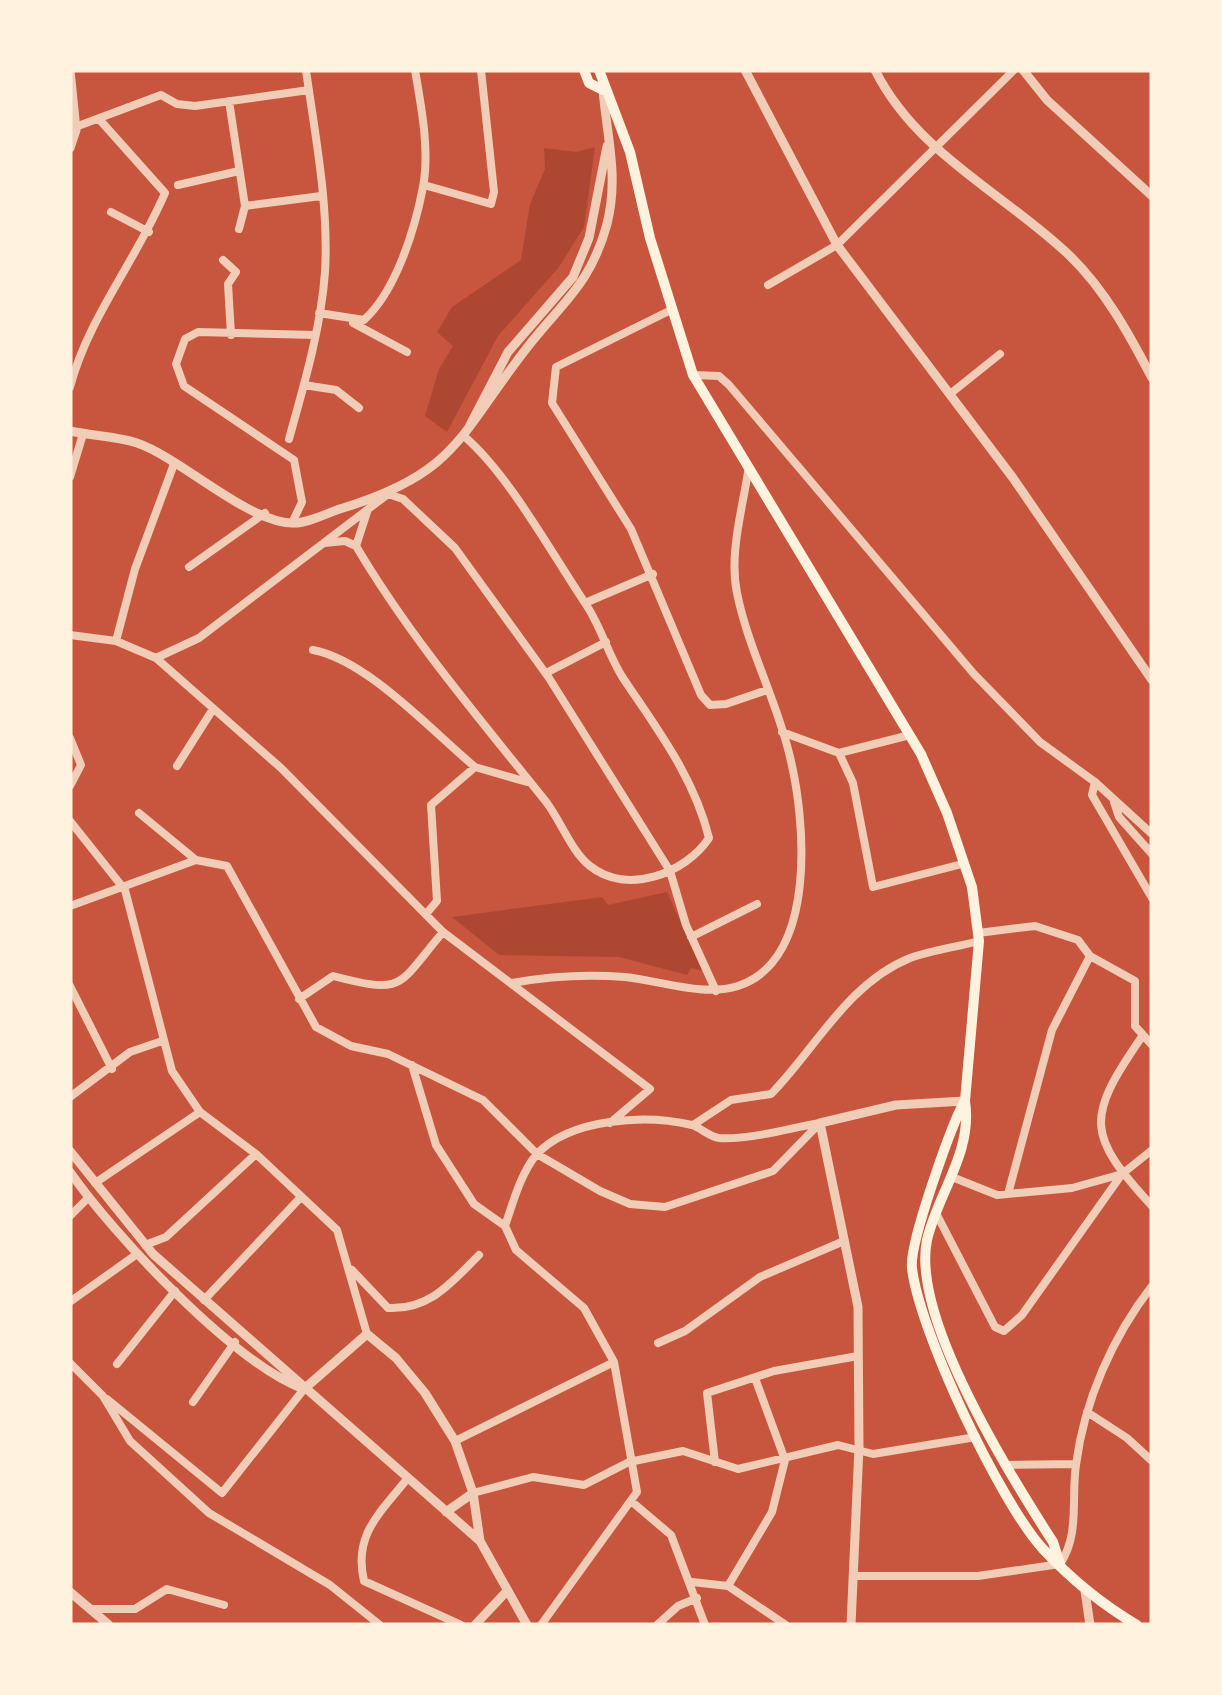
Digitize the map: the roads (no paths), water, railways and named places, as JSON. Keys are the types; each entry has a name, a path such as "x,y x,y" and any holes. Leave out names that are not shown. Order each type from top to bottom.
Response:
{"main road":[{"path":"584,70 589,83 603,90"},
{"path":"598,70 630,152 671,310 694,375 748,472 812,568 910,735 946,814 972,887 978,937 965,1101 968,1124 927,1240 925,1268 972,1406 1053,1542 1060,1564"},
{"path":"965,1101 914,1238 911,1266 952,1389 1041,1547 1084,1591 1137,1625"}],"street":[{"path":"70,70 70,148"},
{"path":"289,439 315,334 325,270 321,196 306,70"},
{"path":"349,321 364,320 381,304 424,185 423,118 415,70"},
{"path":"424,185 491,204 494,192 481,70"},
{"path":"745,70 837,244 950,394 1152,680"},
{"path":"875,70 888,97 934,148 1071,257 1102,294 1152,378"},
{"path":"768,285 837,244 1014,70"},
{"path":"1023,70 1047,100 1152,196"},
{"path":"73,129 161,95 177,104 309,90"},
{"path":"156,658 200,638 388,494 415,480 465,437 527,348 583,283 610,207 615,161 607,146 603,90"},
{"path":"229,101 244,206 239,229"},
{"path":"70,386 79,352 149,232 165,193 99,120"},
{"path":"178,185 240,171"},
{"path":"244,206 321,196"},
{"path":"111,212 149,232"},
{"path":"223,260 236,272 228,284 230,335"},
{"path":"671,310 556,367 552,403 567,433 631,529 701,695 710,705 726,704 767,690"},
{"path":"319,313 349,321 408,352"},
{"path":"292,524 302,502 294,460 184,386 176,364 185,339 198,332 315,334"},
{"path":"950,394 1000,354"},
{"path":"694,375 719,376 730,385 974,674 1040,742 1095,782 1152,834"},
{"path":"304,385 336,390 359,408"},
{"path":"70,431 137,444 292,524 388,494 403,499 455,548 546,673 670,870 691,938 716,992"},
{"path":"70,476 83,434"},
{"path":"324,543 345,541 356,546 442,675 588,866 619,880 648,878 696,857 709,838 702,812 661,731 622,676 585,603 526,513 465,437"},
{"path":"116,642 136,570 174,464"},
{"path":"512,983 560,974 622,977 716,992 760,978 782,953 799,902 800,843 790,755 737,595 734,564 748,472"},
{"path":"356,546 367,510"},
{"path":"189,567 265,513"},
{"path":"585,603 653,574"},
{"path":"70,635 116,642 156,658 308,794 443,932 650,1088 610,1123"},
{"path":"546,673 606,642"},
{"path":"312,650 330,654 368,677 476,767 527,782"},
{"path":"178,766 212,709"},
{"path":"782,732 839,752 910,735"},
{"path":"70,738 81,765 70,786"},
{"path":"839,752 853,782 873,886 962,864"},
{"path":"426,914 437,902 431,805 476,767"},
{"path":"1095,782 1092,796 1152,898"},
{"path":"1112,798 1119,816 1152,854"},
{"path":"139,813 196,860 227,866 316,1027 351,1046 388,1054 483,1100 537,1154 630,1204 664,1207 772,1171 820,1123"},
{"path":"70,821 125,890 154,989 162,1041 172,1072 200,1112 256,1154 337,1230 368,1334 416,1382 455,1441 473,1493 480,1541 527,1625"},
{"path":"70,906 125,890 196,860"},
{"path":"691,938 757,904"},
{"path":"693,1126 731,1100 771,1094 800,1055 876,977 910,958 978,937 1036,926 1078,940 1090,956 1135,982 1135,1026 1152,1046"},
{"path":"299,999 334,976 382,989 401,982 443,932"},
{"path":"1008,1194 1052,1030 1090,956"},
{"path":"70,986 112,1069"},
{"path":"1142,1038 1112,1084 1102,1113 1105,1152 1152,1206"},
{"path":"70,1097 130,1052 162,1041"},
{"path":"412,1065 436,1145 474,1204 505,1226 516,1250 584,1308 614,1362 637,1492 541,1625"},
{"path":"505,1226 523,1177 537,1154 559,1138 610,1123 693,1126 717,1138 820,1123 896,1105 965,1101"},
{"path":"94,1183 200,1112"},
{"path":"820,1123 858,1307 859,1447 851,1625"},
{"path":"70,1150 146,1245 480,1541"},
{"path":"937,1216 995,1327 1004,1331 1022,1315 1122,1174 1152,1150"},
{"path":"72,1301 146,1245 166,1237 256,1154"},
{"path":"70,1172 137,1254 175,1291 287,1382 304,1389"},
{"path":"952,1177 996,1195 1072,1188 1122,1174"},
{"path":"204,1300 301,1197"},
{"path":"70,1216 88,1198"},
{"path":"658,1343 684,1331 760,1277 844,1240"},
{"path":"349,1267 388,1308 408,1309 439,1295 480,1255"},
{"path":"853,1576 978,1576 1060,1564 1072,1541 1076,1464 1087,1412 1125,1320 1152,1286"},
{"path":"117,1364 175,1291"},
{"path":"70,1363 103,1396 222,1493 304,1389 368,1334"},
{"path":"193,1402 235,1342"},
{"path":"715,1462 707,1393 755,1378 858,1356"},
{"path":"455,1441 614,1362"},
{"path":"728,1586 772,1512 785,1460 755,1378"},
{"path":"103,1396 130,1441 209,1514 330,1585 380,1625"},
{"path":"1087,1412 1127,1438 1152,1461"},
{"path":"446,1512 473,1493 533,1477 584,1485 629,1462 683,1451 738,1469 838,1445 859,1447 873,1454 976,1436"},
{"path":"1006,1465 1076,1464"},
{"path":"407,1479 369,1527 358,1557 364,1581 460,1625"},
{"path":"631,1500 672,1535 706,1625"},
{"path":"692,1582 728,1586 786,1625"},
{"path":"86,1609 135,1609 167,1590 224,1605"},
{"path":"1084,1591 1090,1625"},
{"path":"70,1592 110,1625"},
{"path":"475,1625 506,1592"},
{"path":"657,1625 678,1606 697,1598"}]}
